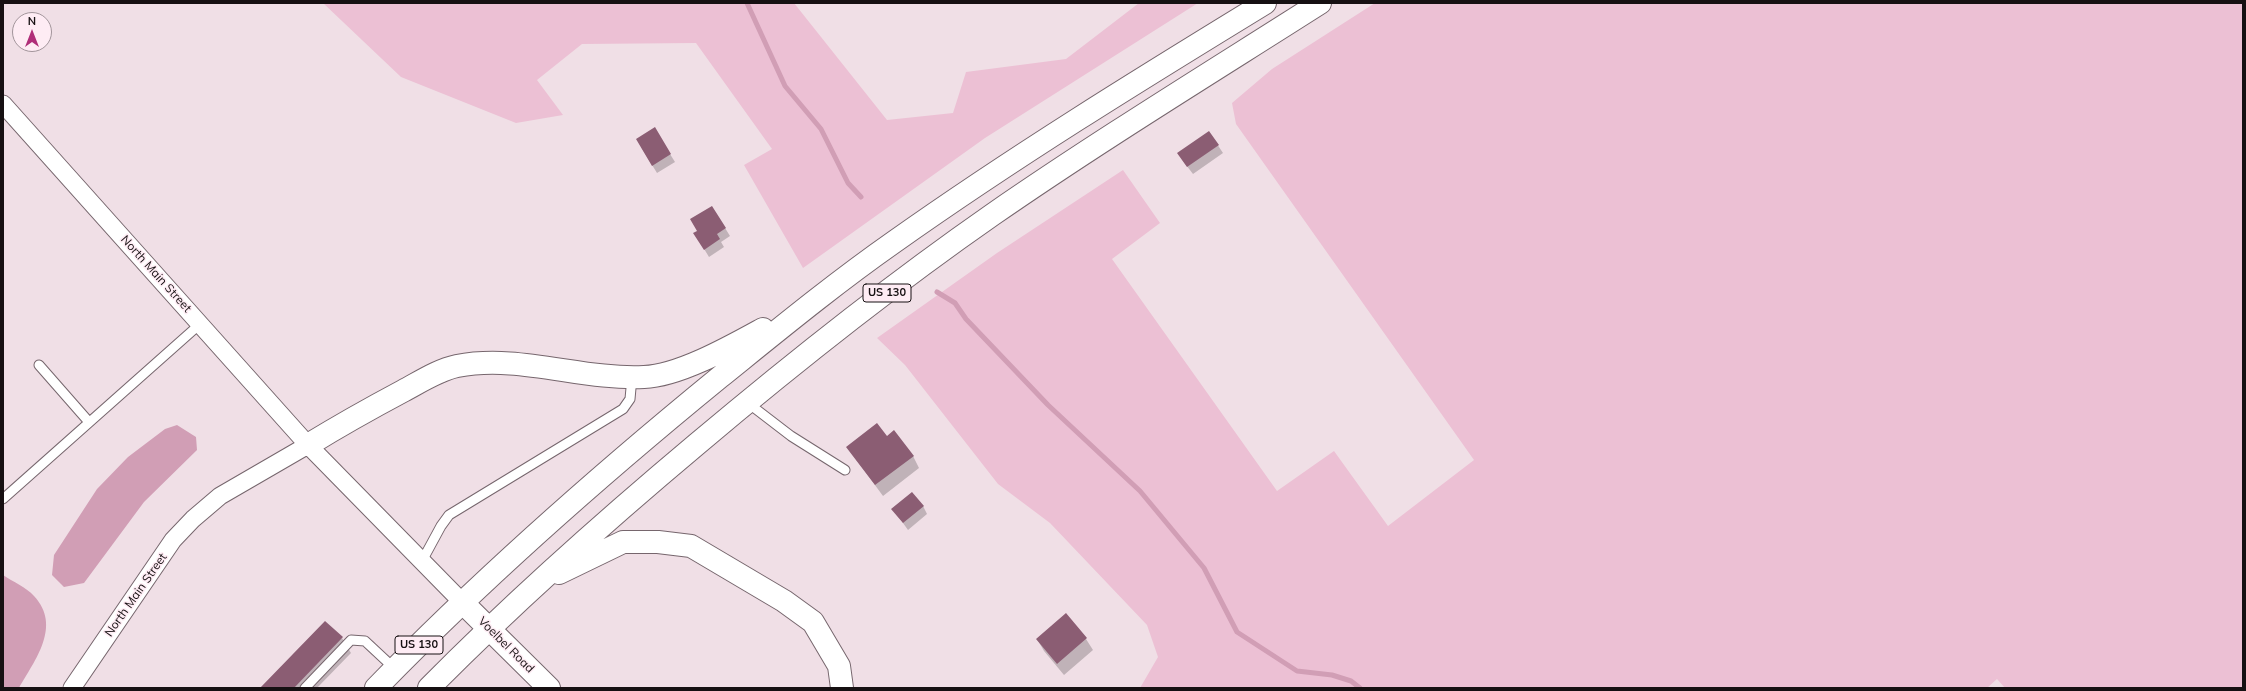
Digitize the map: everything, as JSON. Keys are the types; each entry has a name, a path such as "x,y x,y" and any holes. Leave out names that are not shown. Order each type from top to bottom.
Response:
{"main road":[{"name":"US 130","path":"376,688 462,602 546,523 638,443 824,295 891,244 968,190 1081,116 1265,3"},
{"name":"US 130","path":"429,688 488,628 604,522 747,402 908,276 991,216 1121,129 1320,3"},
{"path":"308,445 434,374 456,366 474,363 509,364 586,374 632,377 645,377 671,372 737,343 824,295"},
{"path":"540,582 623,542 658,542 691,546 784,601 813,622 839,666 842,688"},
{"name":"Voelbel Road","path":"462,602 549,688"}],"street":[{"name":"North Main Street","path":"3,104 308,445 462,602"},
{"name":"North Main Street","path":"72,688 173,540 193,519 220,496 308,445"}],"lane":[{"path":"3,499 200,324"},
{"path":"39,365 89,422"},
{"path":"422,561 441,526 449,515 623,410 630,399 632,377"},
{"path":"747,402 791,436 845,470"},
{"path":"305,688 351,640 365,641 395,669"}],"shaded area":[{"path":"323,3 794,3 887,120 953,113 966,72 1066,59 1139,3 1198,3 985,138 803,268 744,165 772,149 696,43 582,44 537,80 563,115 516,123 401,77"},
{"path":"1375,3 2243,3 2243,688 2005,688 1997,679 1987,688 1140,688 1158,657 1147,625 1050,523 998,484 905,365 877,338 997,253 1123,170 1160,223 1112,259 1277,491 1334,451 1388,526 1474,460 1236,124 1232,103 1272,69"},
{"path":"177,425 196,437 197,450 144,502 84,583 64,587 52,575 54,555 97,489 128,457 165,429"},
{"path":"3,575 23,587 34,596 42,607 46,619 46,631 43,643 19,688 3,688"}],"building":[{"path":"655,127 671,154 652,166 636,139"},
{"path":"1209,131 1219,145 1187,167 1177,153"},
{"path":"712,206 726,228 717,234 720,239 704,250 693,233 697,231 690,219"},
{"path":"877,423 887,436 894,430 914,456 875,485 846,447"},
{"path":"912,492 924,506 903,523 891,509"},
{"path":"1066,613 1087,638 1057,664 1036,639"},
{"path":"325,621 343,637 294,688 260,688"}],"waterway":[{"path":"747,3 785,86 821,129 848,183 861,197"},
{"path":"937,292 955,303 966,319 1048,405 1140,491 1204,568 1237,632 1297,671 1332,675 1351,681 1360,688"}]}
